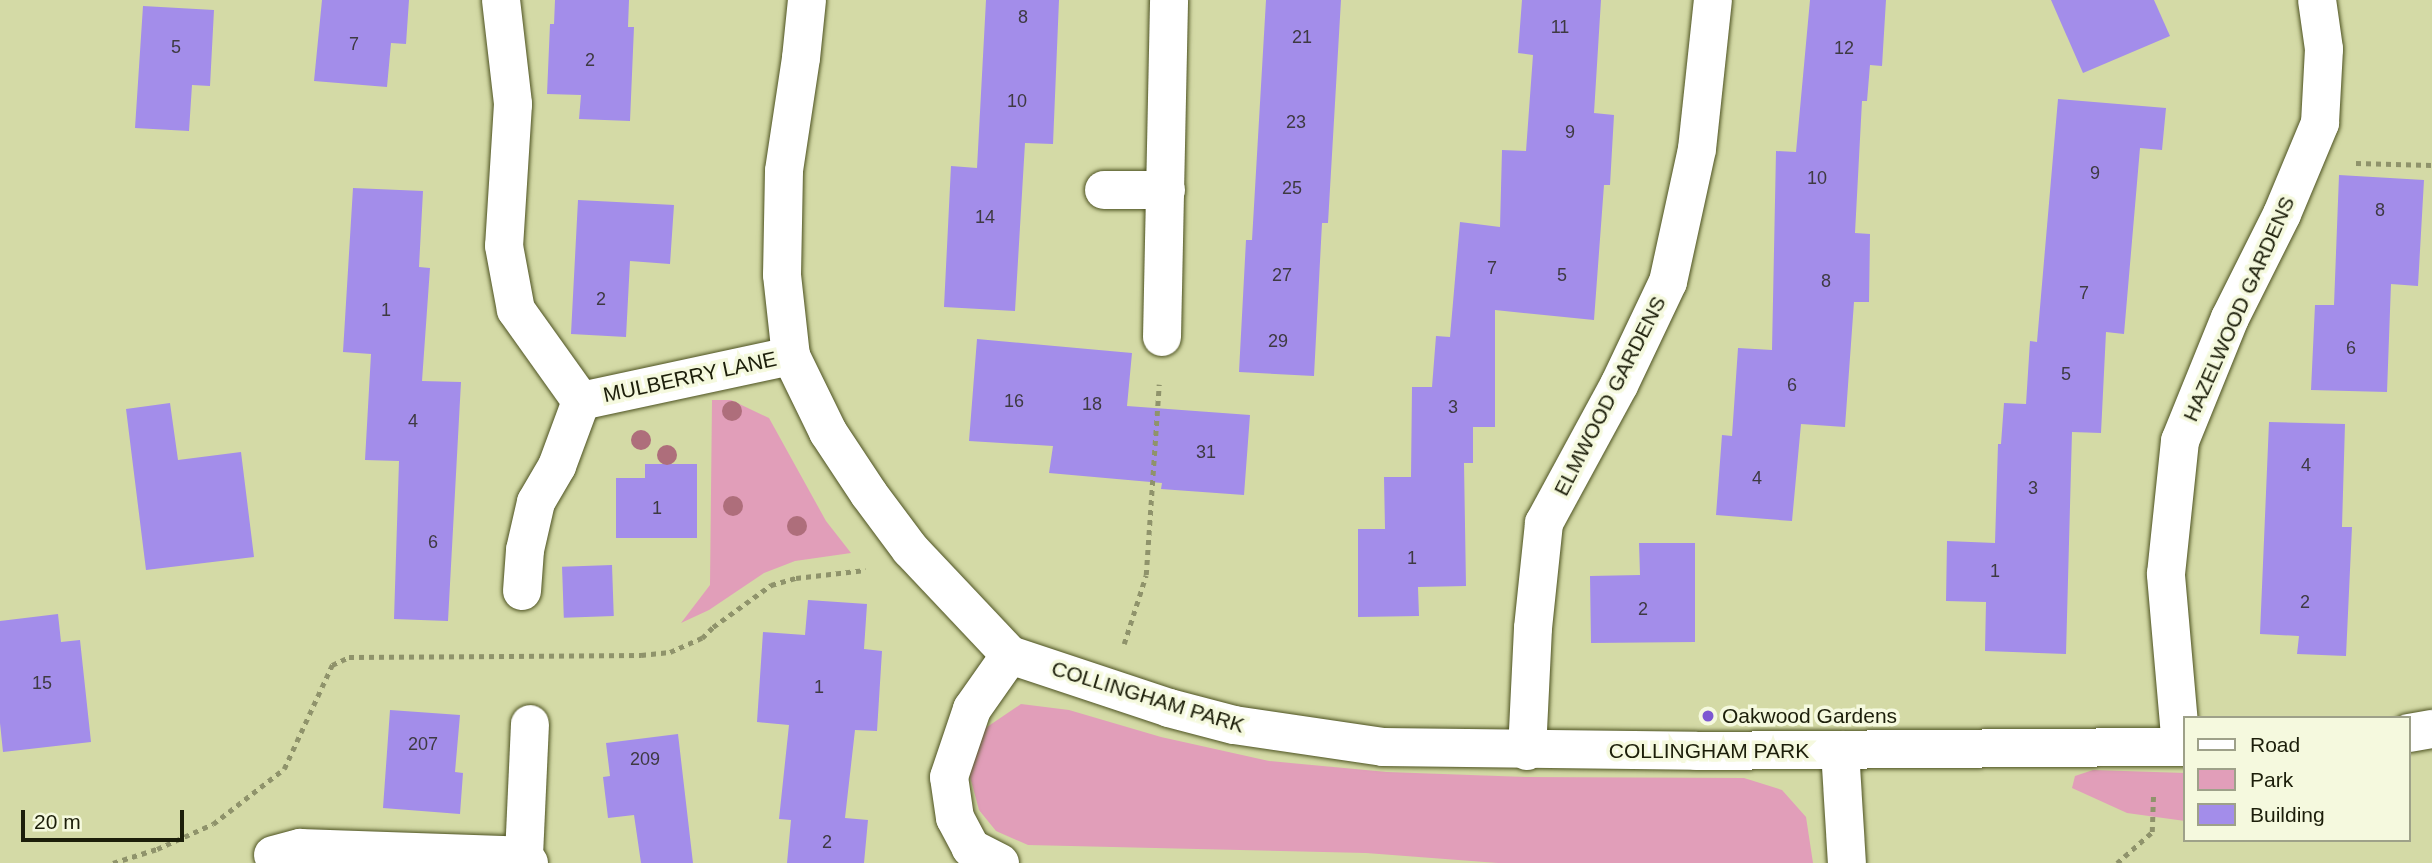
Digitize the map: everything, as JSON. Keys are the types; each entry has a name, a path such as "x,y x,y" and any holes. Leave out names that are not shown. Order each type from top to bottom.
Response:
{"street":[{"path":"501,0 513,104 504,246 516,310 581,401"},
{"name":"COLLINGHAM PARK","path":"807,0 802,58 784,171 782,275 791,356 828,432 869,494 910,549 1010,655 1169,708 1234,725 1383,747 1527,751 2174,748"},
{"path":"1162,337 1169,0"},
{"name":"ELMWOOD GARDENS","path":"1527,751 1533,628 1544,523 1619,385 1668,282 1697,149 1713,0"},
{"name":"HAZELWOOD GARDENS","path":"2174,748 2166,574 2180,441 2231,318 2282,214 2320,123 2324,49 2317,0"},
{"path":"1104,190 1166,190"},
{"name":"MULBERRY LANE","path":"522,592 525,550 536,502 557,466 581,401 791,356"},
{"path":"1000,863 971,848 955,818 949,777 972,709 1010,655"},
{"path":"273,855 300,848 527,859 530,724"},
{"path":"2411,733 2432,730"},
{"path":"1840,750 1847,863"}],"path":[{"path":"2304,162 2432,165"},
{"path":"1110,687 1146,575 1162,337"},
{"path":"113,863 157,849 213,824 284,769 332,665 349,657 641,655 670,652 702,638 771,585 796,578 864,571 874,567"},
{"path":"2117,863 2152,832 2174,748"}],"green space":[{"path":"712,400 731,400 769,418 826,521 851,553 795,561 764,573 709,610 681,623 710,585"},
{"path":"1021,704 1069,710 1161,737 1269,761 1387,772 1527,777 1744,778 1782,790 1806,817 1813,863 1498,863 1366,853 1028,845 996,831 979,810 969,773 984,729"},
{"path":"2093,770 2184,773 2184,821 2127,813 2072,788 2075,776"}],"building":[{"path":"322,0 409,0 406,44 391,43 387,87 314,81"},
{"path":"555,0 629,0 628,27 634,27 630,121 579,119 581,95 547,94 550,24 554,24"},
{"path":"986,0 1059,0 1053,144 1025,143 1015,311 944,307 951,166 977,168"},
{"path":"1266,0 1341,0 1328,223 1322,223 1314,376 1239,372 1246,240 1252,240"},
{"path":"1522,0 1601,0 1594,113 1614,115 1610,185 1604,185 1594,320 1495,310 1495,427 1473,427 1473,463 1464,463 1466,586 1418,587 1419,616 1358,617 1358,529 1385,529 1384,477 1411,477 1412,387 1432,387 1436,336 1450,337 1460,222 1500,227 1502,150 1526,151 1533,55 1518,53"},
{"path":"1810,0 1886,0 1882,66 1870,65 1867,101 1862,101 1855,233 1870,234 1869,302 1854,302 1845,427 1801,424 1792,521 1716,515 1722,435 1732,436 1738,348 1772,350 1776,151 1796,152"},
{"path":"2051,0 2154,0 2170,36 2083,73"},
{"path":"143,6 214,10 210,86 192,85 189,131 135,128"},
{"path":"2058,99 2166,108 2162,150 2140,148 2124,334 2106,332 2101,433 2072,432 2066,654 1985,651 1986,602 1946,601 1947,541 1995,543 1998,444 2001,444 2004,403 2026,404 2030,341 2037,342"},
{"path":"2339,175 2424,180 2418,286 2391,284 2387,392 2311,390 2315,305 2334,305"},
{"path":"353,188 423,191 419,267 430,268 422,381 461,382 448,621 394,619 399,461 365,460 371,354 343,352"},
{"path":"578,200 674,205 670,264 630,261 626,337 571,334"},
{"path":"977,339 1132,353 1127,406 1250,415 1244,495 1161,489 1162,483 1049,473 1053,446 969,441"},
{"path":"170,403 178,460 241,452 254,557 146,570 126,409"},
{"path":"2269,422 2345,424 2342,527 2352,527 2346,656 2297,654 2299,636 2260,634"},
{"path":"645,464 697,464 697,538 616,538 616,478 645,478"},
{"path":"1639,543 1695,543 1695,642 1591,643 1590,576 1640,575"},
{"path":"612,565 614,616 564,618 562,567"},
{"path":"808,600 867,604 864,649 882,651 877,731 855,730 845,818 868,820 864,863 787,863 791,820 779,819 789,725 757,722 763,632 805,635"},
{"path":"58,614 61,642 80,640 91,742 3,752 0,723 0,621"},
{"path":"390,710 460,715 455,772 463,773 460,814 383,808"},
{"path":"678,734 693,863 641,863 634,815 608,818 603,777 610,776 606,743"}],"place":[{"name":"Oakwood Gardens","path":"1708,716"}]}
